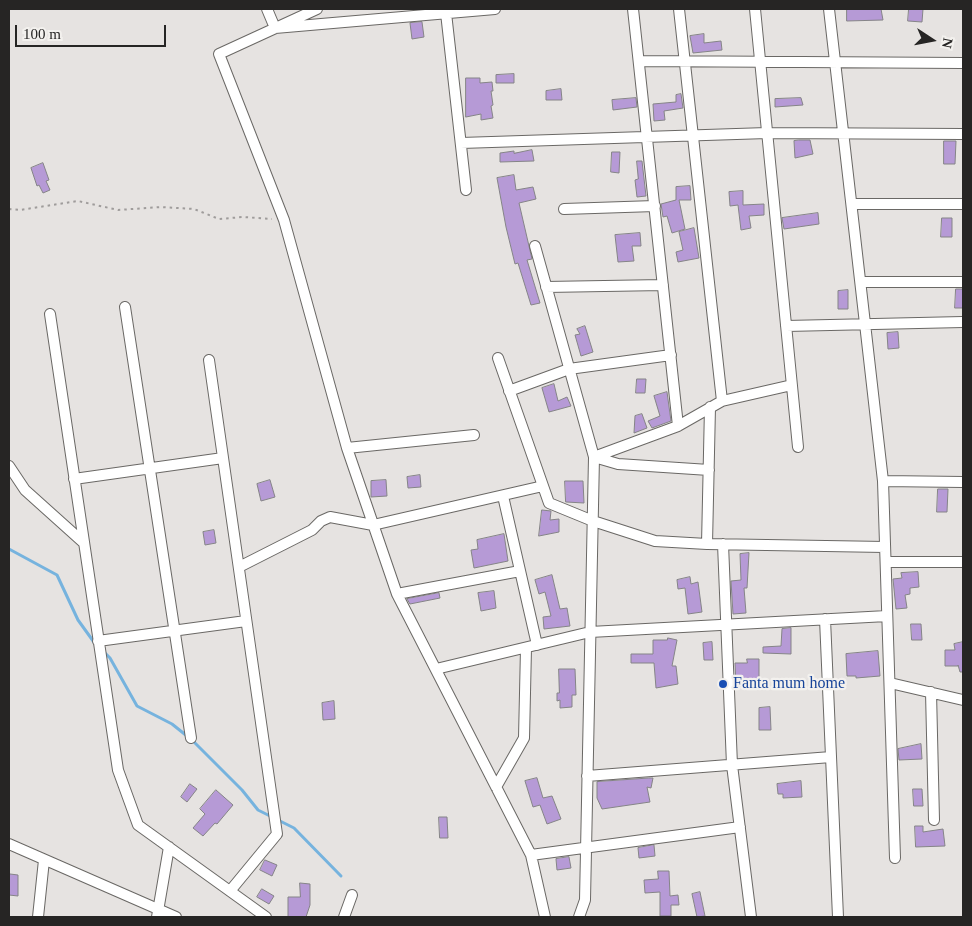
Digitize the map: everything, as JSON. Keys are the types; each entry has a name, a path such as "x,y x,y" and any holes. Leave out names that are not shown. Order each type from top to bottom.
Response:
{"street":[{"path":"267,9 275,28"},
{"path":"317,9 219,54 284,220 347,448 397,594 531,855 545,917"},
{"path":"275,28 495,9"},
{"path":"633,9 678,426"},
{"path":"679,9 722,401"},
{"path":"755,9 798,447"},
{"path":"829,9 883,481 895,858"},
{"path":"446,13 466,190"},
{"path":"639,61 963,63"},
{"path":"461,143 767,133 963,134"},
{"path":"852,204 963,204"},
{"path":"564,209 655,206"},
{"path":"535,246 594,457 585,900 580,917"},
{"path":"861,282 963,282"},
{"path":"546,287 663,285"},
{"path":"125,307 191,738"},
{"path":"50,314 118,770 138,825 266,917"},
{"path":"786,326 963,322"},
{"path":"510,391 569,369 671,355"},
{"path":"498,358 549,503 593,521 655,540 707,544 885,547"},
{"path":"209,360 277,834 230,891"},
{"path":"594,457 678,426 722,401 792,385"},
{"path":"707,544 710,407"},
{"path":"347,448 474,435"},
{"path":"594,457 618,464 709,470"},
{"path":"74,479 223,458"},
{"path":"9,466 25,490 84,544"},
{"path":"883,481 963,482"},
{"path":"238,567 312,530 321,521 330,517 373,525 544,486"},
{"path":"503,496 537,645"},
{"path":"723,544 732,765 751,917"},
{"path":"886,562 963,562"},
{"path":"397,594 520,571"},
{"path":"436,669 590,632 888,616"},
{"path":"825,619 838,917"},
{"path":"98,641 246,621"},
{"path":"496,787 524,738 526,648"},
{"path":"890,683 963,700"},
{"path":"931,692 934,820"},
{"path":"587,776 831,757"},
{"path":"531,855 740,827"},
{"path":"9,844 158,913 176,917"},
{"path":"158,913 169,847"},
{"path":"38,917 44,860"},
{"path":"344,917 352,895"}],"path":[{"path":"9,209 20,210 78,201 118,210 161,207 194,209 219,219 243,217 284,220"}],"building":[{"path":"847,9 881,9 883,20 847,21"},
{"path":"909,9 923,9 922,22 908,21"},
{"path":"422,22 424,37 412,39 410,23"},
{"path":"704,34 704,43 721,41 722,50 693,53 690,36"},
{"path":"514,74 514,83 496,83 496,75"},
{"path":"466,78 480,78 480,83 492,82 493,105 491,106 493,118 481,120 481,114 466,117"},
{"path":"561,89 562,100 546,100 546,91"},
{"path":"681,94 683,108 664,111 665,120 654,121 653,104 676,102 676,95"},
{"path":"636,98 637,107 613,110 612,100"},
{"path":"801,98 803,105 775,107 775,99"},
{"path":"810,140 813,154 795,158 794,141"},
{"path":"944,141 956,141 955,164 944,164"},
{"path":"532,150 534,161 500,162 500,153"},
{"path":"612,152 620,152 619,173 611,172"},
{"path":"637,161 642,161 646,196 637,197 635,180 638,179"},
{"path":"43,163 49,180 46,181 50,190 43,193 39,185 37,186 31,168"},
{"path":"514,175 516,190 533,187 536,199 519,203 532,259 527,260 540,303 531,305 518,263 515,264 497,178"},
{"path":"690,186 691,200 679,200 685,229 672,233 667,216 663,217 661,204 676,200 676,187"},
{"path":"743,191 743,205 764,204 764,215 749,216 751,228 741,230 738,205 730,206 729,192"},
{"path":"818,213 819,224 784,229 782,218"},
{"path":"942,218 952,218 952,237 941,237"},
{"path":"694,228 699,258 678,262 676,252 683,250 679,232"},
{"path":"640,233 641,246 632,246 634,261 618,262 615,235"},
{"path":"956,289 963,289 963,308 955,308"},
{"path":"848,290 848,309 838,309 838,291"},
{"path":"585,326 593,352 581,356 575,335 580,334 577,329"},
{"path":"898,332 899,348 888,349 887,333"},
{"path":"637,379 646,379 645,393 636,393"},
{"path":"554,384 558,401 567,397 571,406 549,412 542,388"},
{"path":"667,392 671,421 652,428 648,421 660,416 654,396"},
{"path":"642,414 647,428 634,433 635,416"},
{"path":"420,475 421,487 408,488 407,477"},
{"path":"270,480 275,497 261,501 257,484"},
{"path":"386,480 387,496 371,497 371,481"},
{"path":"565,481 583,481 584,503 566,502"},
{"path":"938,489 948,489 947,512 937,512"},
{"path":"542,510 551,511 550,520 559,519 559,532 539,536"},
{"path":"214,530 216,543 205,545 203,532"},
{"path":"504,534 508,561 474,568 471,550 478,549 477,540"},
{"path":"749,553 747,588 744,588 746,613 733,614 731,581 741,580 740,554"},
{"path":"918,572 919,587 910,588 910,594 905,595 907,608 896,609 893,579 902,578 901,573"},
{"path":"552,575 560,609 567,608 570,626 544,629 543,617 551,616 545,592 539,594 535,580"},
{"path":"690,577 691,584 698,582 702,612 688,614 685,588 678,589 677,580"},
{"path":"494,591 496,608 481,611 478,593"},
{"path":"439,593 440,598 410,604 407,599"},
{"path":"911,624 921,624 922,640 912,640"},
{"path":"791,628 791,654 763,653 763,647 781,646 782,629"},
{"path":"668,638 677,640 672,666 676,666 678,684 656,688 654,663 631,663 631,654 653,654 653,640 667,640"},
{"path":"712,642 713,660 704,660 703,643"},
{"path":"963,642 963,672 960,672 958,665 945,666 945,650 955,650 954,644"},
{"path":"878,651 880,676 856,678 856,676 847,676 846,654"},
{"path":"747,659 759,659 759,681 750,681 751,686 736,686 735,663 747,663"},
{"path":"559,669 575,669 576,695 572,695 572,707 560,708 560,700 557,701"},
{"path":"334,701 335,719 323,720 322,703"},
{"path":"770,707 771,730 759,730 759,708"},
{"path":"921,744 922,759 899,760 898,749"},
{"path":"537,778 543,798 552,796 561,819 547,824 540,805 533,807 525,781"},
{"path":"653,778 651,788 647,787 650,802 602,809 597,798 597,782"},
{"path":"801,781 802,797 783,798 783,794 778,794 777,784"},
{"path":"190,784 197,789 187,802 181,797"},
{"path":"913,789 922,789 923,806 914,806"},
{"path":"216,790 233,805 217,824 215,823 203,836 193,828 205,814 200,809"},
{"path":"439,817 447,817 448,838 440,838"},
{"path":"915,826 923,826 923,832 943,829 945,846 916,847"},
{"path":"654,845 655,856 639,858 638,848"},
{"path":"569,857 571,868 557,870 556,859"},
{"path":"265,860 277,865 272,876 260,870"},
{"path":"658,871 669,871 670,896 678,895 679,905 671,905 671,916 660,916 660,892 645,893 644,880 658,879"},
{"path":"10,874 18,875 18,896 9,895"},
{"path":"300,883 310,884 310,905 306,917 288,917 288,897 300,897"},
{"path":"262,889 274,896 269,904 257,897"},
{"path":"700,892 705,916 697,917 692,894"}],"waterway":[{"path":"9,549 57,575 78,620 96,645"},
{"path":"103,651 110,658 137,706 172,724 187,736"},
{"path":"192,740 242,790 258,810 294,828 341,876"}],"place":[{"name":"Fanta mum home","path":"723,684"}]}
